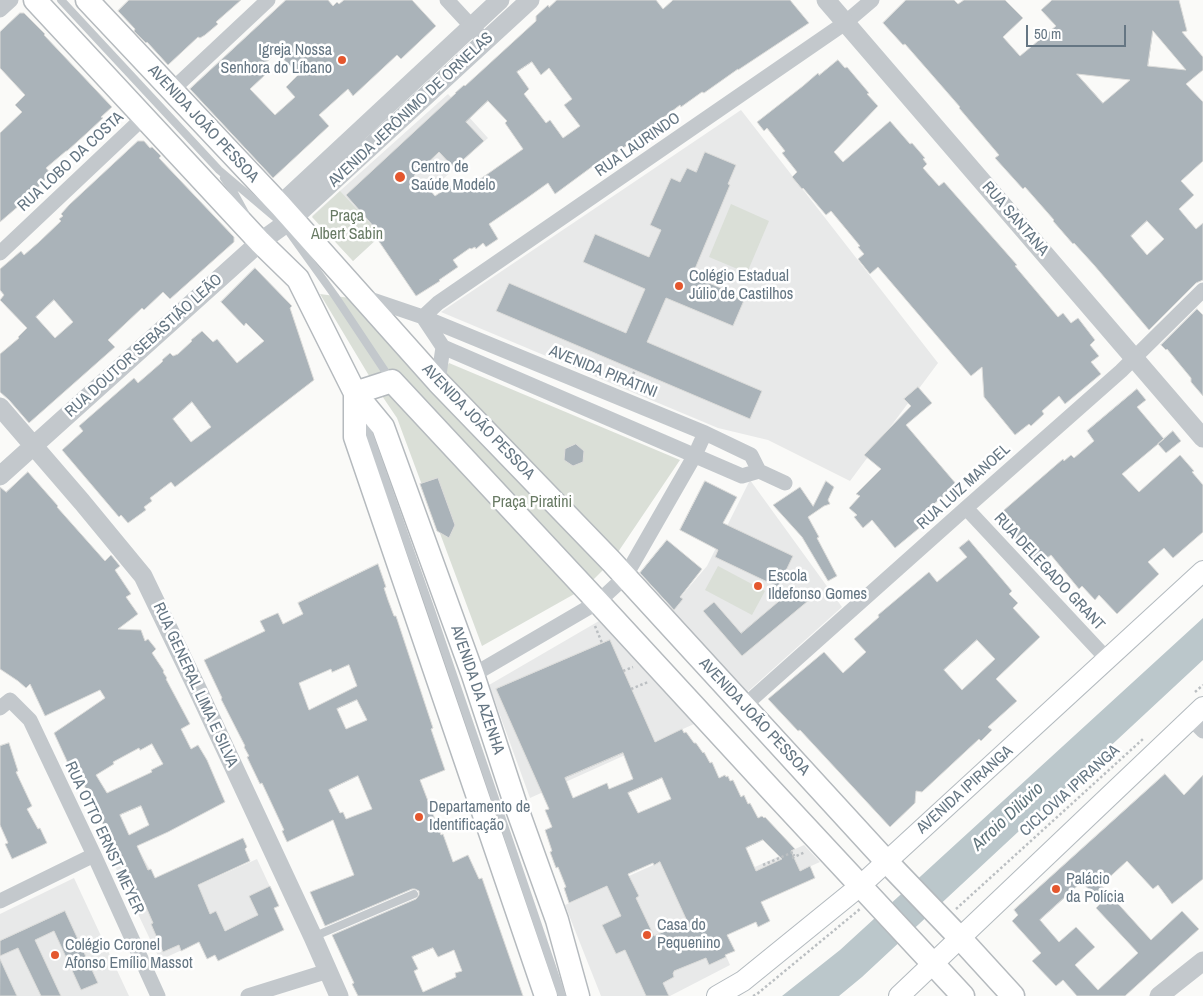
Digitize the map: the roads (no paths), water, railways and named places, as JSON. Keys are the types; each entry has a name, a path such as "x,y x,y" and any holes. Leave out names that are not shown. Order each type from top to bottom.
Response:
{"main road":[{"path":"35,0 260,242"},
{"name":"AVENIDA JOÃO PESSOA","path":"88,0 172,90 285,217 362,297 438,382 625,577 886,861 903,879 947,917 960,938 1012,996"},
{"name":"AVENIDA DA AZENHA","path":"260,242 298,279 355,393 383,427 473,675 516,806 557,920 578,996"},
{"path":"355,393 392,381 604,598 868,888 934,957 963,996"},
{"name":"AVENIDA DA AZENHA","path":"355,393 354,437 546,996"},
{"name":"AVENIDA IPIRANGA","path":"716,996 744,981 868,888 886,861 1203,572"},
{"path":"899,996 934,957 960,938 1196,714"}],"street":[{"path":"0,10 11,0"},
{"path":"172,90 268,0"},
{"path":"447,0 485,41"},
{"name":"AVENIDA JERÔNIMO DE ORNELAS","path":"285,217 372,120 500,0"},
{"name":"AVENIDA JERÔNIMO DE ORNELAS","path":"285,217 385,133 530,0"},
{"name":"RUA SANTANA","path":"826,0 1203,438"},
{"name":"RUA LAURINDO","path":"424,317 438,303 845,23 872,0"},
{"name":"RUA LOBO DA COSTA","path":"0,253 144,117"},
{"path":"372,120 385,133"},
{"name":"RUA DOUTOR SEBASTIÃO LEÃO","path":"0,476 260,242 285,217"},
{"name":"RUA LUIZ MANOEL","path":"744,706 1120,372 1203,290"},
{"name":"AVENIDA PIRATINI","path":"362,297 424,317 705,433 752,455 759,471"},
{"path":"424,317 443,347 438,382"},
{"name":"AVENIDA PIRATINI","path":"443,347 742,476 759,471 785,483"},
{"name":"RUA GENERAL LIMA E SILVA","path":"0,407 143,576 201,695 339,996"},
{"path":"473,675 604,598 625,577 695,455 705,433"},
{"name":"RUA DELEGADO GRANT","path":"966,508 1107,659"},
{"name":"RUA OTTO ERNST MEYER","path":"5,704 30,720 158,996"},
{"path":"0,901 94,856"},
{"path":"1167,992 1203,961"},
{"path":"248,996 328,971"}],"lane":[{"path":"61,0 219,170 260,242"},
{"path":"219,170 285,217 392,381 449,430"},
{"path":"219,170 285,217"},
{"path":"355,393 562,996"},
{"path":"313,937 414,894"}],"water":[{"name":"Arroio Dilúvio","path":"1203,618 1203,660 862,977 839,996 782,996 840,950"}],"place":[{"name":"Igreja Nossa Senhora do Líbano","path":"342,60"},
{"name":"Centro de Saúde Modelo","path":"400,177"},
{"name":"Colégio Estadual Júlio de Castilhos","path":"679,286"},
{"name":"Escola Ildefonso Gomes","path":"758,586"},
{"name":"Departamento de Identificação","path":"419,817"},
{"name":"Palácio da Polícia","path":"1056,889"},
{"name":"Casa do Pequenino","path":"647,935"},
{"name":"Colégio Coronel Afonso Emílio Massot","path":"55,955"}],"park label":[{"name":"Praça Albert Sabin","path":"347,226"},
{"name":"Praça Piratini","path":"532,503"}]}
